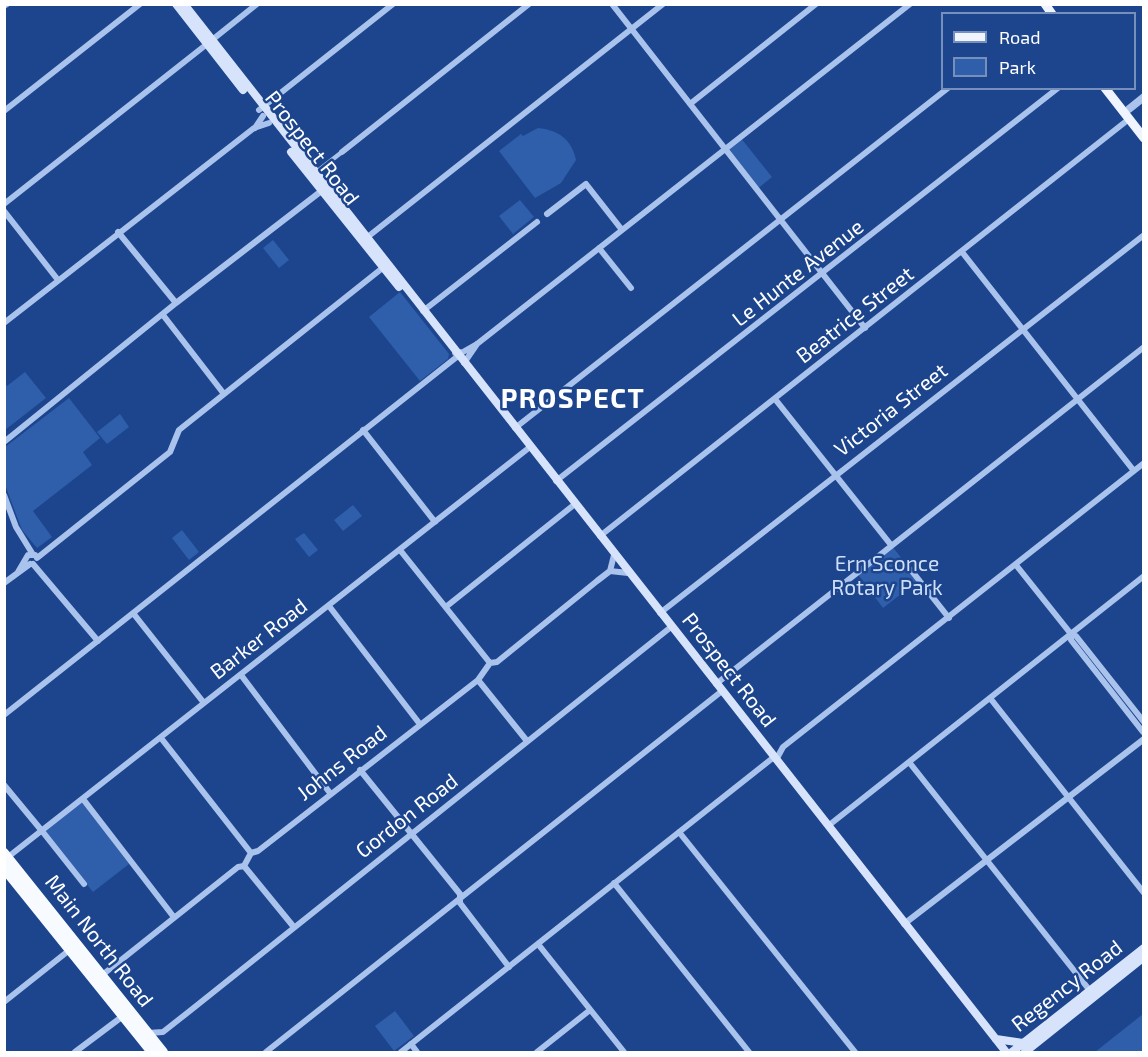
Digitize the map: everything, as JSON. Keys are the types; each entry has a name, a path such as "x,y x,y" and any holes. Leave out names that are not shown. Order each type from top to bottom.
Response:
{"highway":[{"name":"Main North Road","path":"6,866 74,947"},
{"name":"Main North Road","path":"6,866 98,978 147,1033 154,1051"},
{"name":"Main North Road","path":"98,978 123,1016 154,1051"}],"main road":[{"name":"Prospect Road","path":"176,4 209,42"},
{"name":"Prospect Road","path":"184,4 209,42 263,114 423,310 1006,1053"},
{"path":"1107,90 1142,133"},
{"path":"1113,90 1126,113"},
{"name":"Prospect Road","path":"263,114 315,173 324,189"},
{"name":"Regency Road","path":"1012,1053 1024,1048 1143,948"},
{"name":"Regency Road","path":"1092,993 1143,957"},
{"path":"997,1053 995,1039 1024,1048"}],"street":[{"path":"4,111 140,4"},
{"path":"243,4 249,11"},
{"path":"4,204 257,4"},
{"path":"4,323 254,128 263,114 393,4"},
{"path":"315,173 530,4"},
{"path":"612,4 865,328"},
{"path":"364,239 663,4"},
{"path":"690,104 816,4"},
{"path":"4,715 457,354 477,344 910,4"},
{"path":"515,428 945,90"},
{"name":"Le Hunte Avenue","path":"556,481 1055,90"},
{"path":"1126,113 1143,98"},
{"name":"Beatrice Street","path":"600,536 962,252 1126,113"},
{"path":"547,214 586,184 622,230"},
{"path":"4,442 176,303 324,189"},
{"path":"4,211 58,280"},
{"path":"423,310 537,222"},
{"path":"118,232 176,303"},
{"name":"Victoria Street","path":"660,613 1143,235"},
{"path":"599,248 631,288"},
{"path":"962,252 1134,471"},
{"path":"4,583 171,452 179,429 385,266"},
{"path":"163,315 224,394"},
{"path":"464,363 477,344"},
{"path":"266,1053 460,898 891,545 1143,347"},
{"path":"775,399 891,545"},
{"path":"363,430 435,522"},
{"name":"Barker Road","path":"6,866 42,831 530,447"},
{"path":"401,1053 783,747 1143,464"},
{"path":"4,495 32,559 98,641"},
{"path":"447,606 575,504"},
{"path":"400,550 447,606 490,663"},
{"path":"614,555 610,571 628,573"},
{"path":"1016,565 1071,634 1077,636 1143,722"},
{"path":"911,570 949,618"},
{"name":"Johns Road","path":"244,866 251,853 258,851 419,723 478,680 490,663 497,662 610,571"},
{"path":"828,826 1143,576"},
{"path":"329,606 419,723"},
{"path":"133,613 204,704"},
{"name":"Gordon Road","path":"154,1051 163,1032 293,926 671,627"},
{"path":"904,924 1136,743 1143,734 1071,640 1071,634"},
{"path":"241,675 330,793"},
{"path":"478,680 527,741"},
{"path":"990,698 1143,892"},
{"path":"160,738 251,853"},
{"path":"773,756 783,747"},
{"path":"909,762 1092,993"},
{"path":"360,770 460,894 460,903 509,967"},
{"path":"4,785 84,884"},
{"path":"83,799 173,916"},
{"path":"679,832 855,1053"},
{"path":"98,978 173,916 238,867 244,866 293,926"},
{"path":"614,883 749,1053"},
{"path":"538,944 624,1053"},
{"path":"4,1002 74,947"},
{"path":"537,1053 590,1010"},
{"path":"75,1053 123,1016"},
{"path":"147,1033 163,1032"},
{"path":"411,1044 417,1053"}],"green space":[{"path":"538,128 558,133 563,137 571,146 576,160 561,183 535,198 499,151 521,134 523,136"},
{"path":"740,137 772,177 756,190 725,149"},
{"path":"520,200 534,217 513,234 499,216"},
{"path":"273,240 289,260 279,268 263,248"},
{"path":"400,292 449,354 448,359 420,381 369,317"},
{"path":"25,372 46,398 5,430 5,383 7,386"},
{"path":"69,398 100,438 83,452 92,465 33,511 52,537 37,548 22,530 5,485 5,447"},
{"path":"120,414 129,427 107,444 97,432"},
{"path":"353,505 362,516 343,531 334,520"},
{"path":"182,530 199,552 189,560 172,538"},
{"path":"304,533 318,550 309,557 295,539"},
{"name":"Ern Sconce Rotary Park","path":"891,545 919,580 883,608 856,572"},
{"path":"82,801 129,864 93,892 44,831"},
{"path":"395,1011 414,1036 394,1051 375,1026"},
{"path":"1143,1014 1143,1051 1095,1052"}],"district":[{"name":"PROSPECT","path":"573,399"}]}
